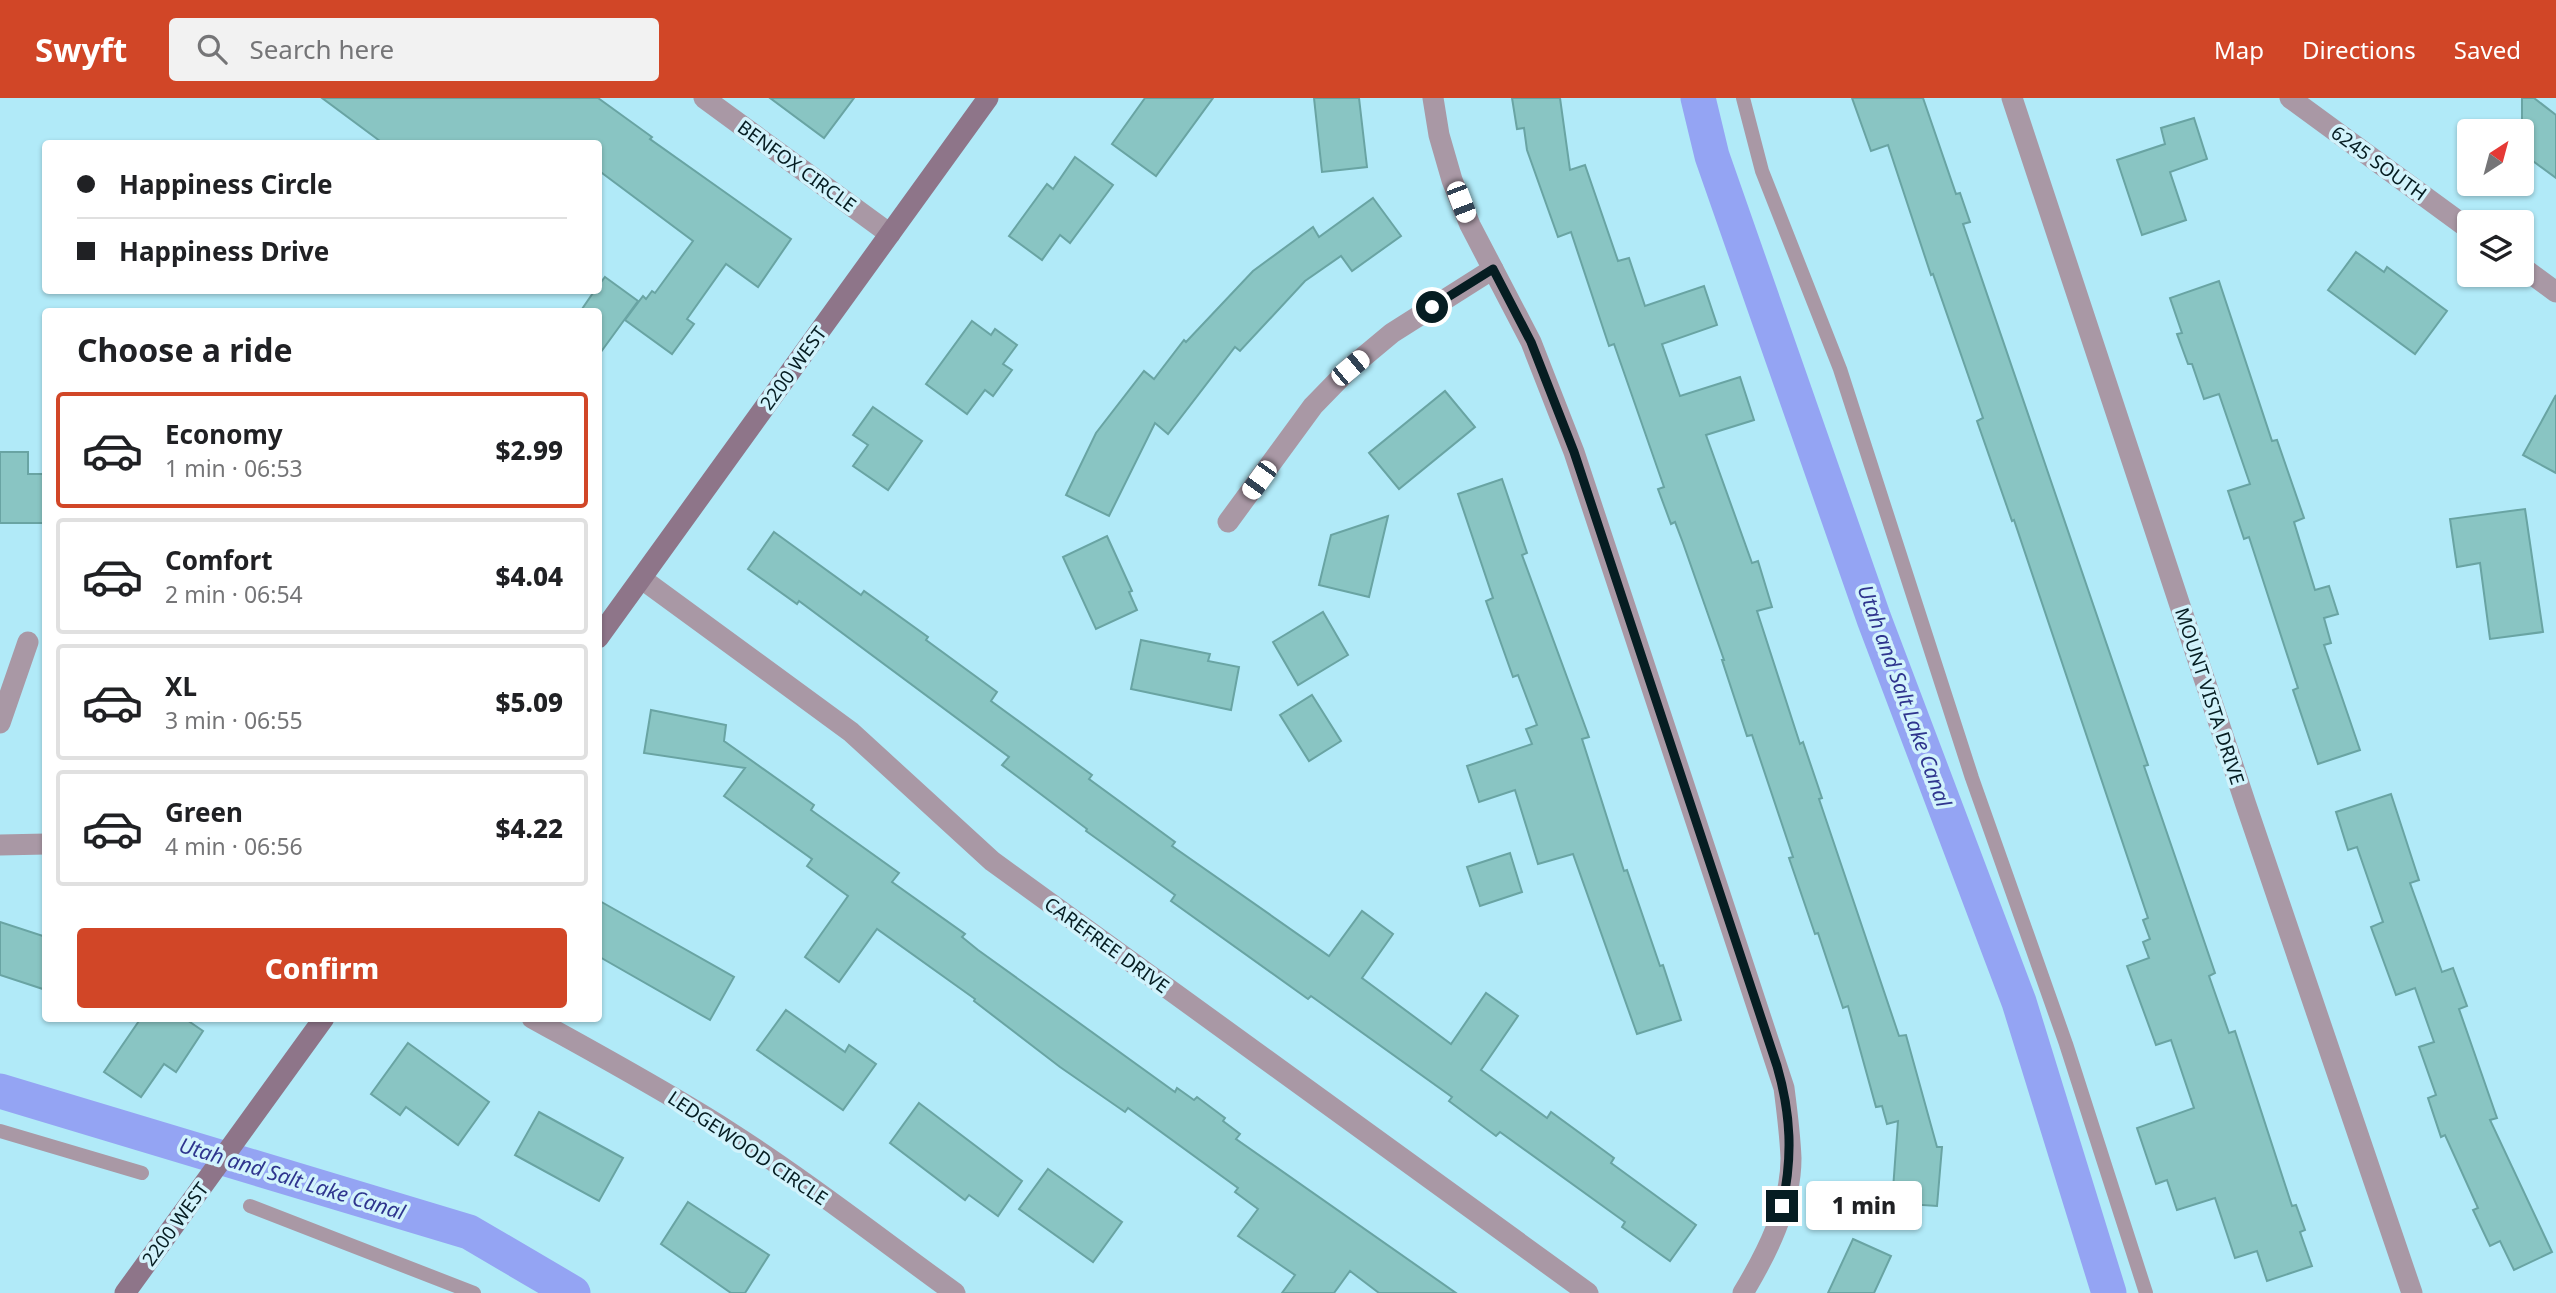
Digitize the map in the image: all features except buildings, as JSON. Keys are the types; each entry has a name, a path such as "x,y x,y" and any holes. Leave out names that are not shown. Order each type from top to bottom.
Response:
{"street":[{"name":"BENFOX CIRCLE","path":"704,98 890,234"},
{"name":"2200 WEST","path":"602,633 988,98"},
{"path":"1433,98 1439,135 1452,180 1470,225 1531,342 1574,452 1784,1088 1791,1161 1786,1190 1766,1254 1743,1293"},
{"name":"MOUNT VISTA DRIVE","path":"2012,98 2250,818 2412,1293"},
{"name":"6245 SOUTH","path":"2290,98 2457,220"},
{"path":"1228,522 1313,406 1350,368 1392,333 1493,269"},
{"path":"2534,276 2556,292"},
{"name":"CAREFREE DRIVE","path":"642,579 825,711 992,861 1588,1293"},
{"path":"0,723 28,642"},
{"path":"0,845 42,844"},
{"name":"2200 WEST","path":"125,1293 321,1022"},
{"name":"LEDGEWOOD CIRCLE","path":"539,1022 641,1077 727,1131 955,1293"}],"lane":[{"path":"1743,98 1762,171 1840,369 1972,778 2066,1044 2147,1293"},
{"path":"0,1131 142,1173"},
{"path":"250,1206 474,1293"}],"waterway":[{"name":"Utah and Salt Lake Canal","path":"1698,98 1712,156 1874,619 2019,1002 2109,1293"},
{"name":"Utah and Salt Lake Canal","path":"0,1091 469,1232 573,1293"}],"route":[{"path":"1432,307 1493,269 1531,342 1574,452 1784,1088 1791,1161 1782,1206"}]}
